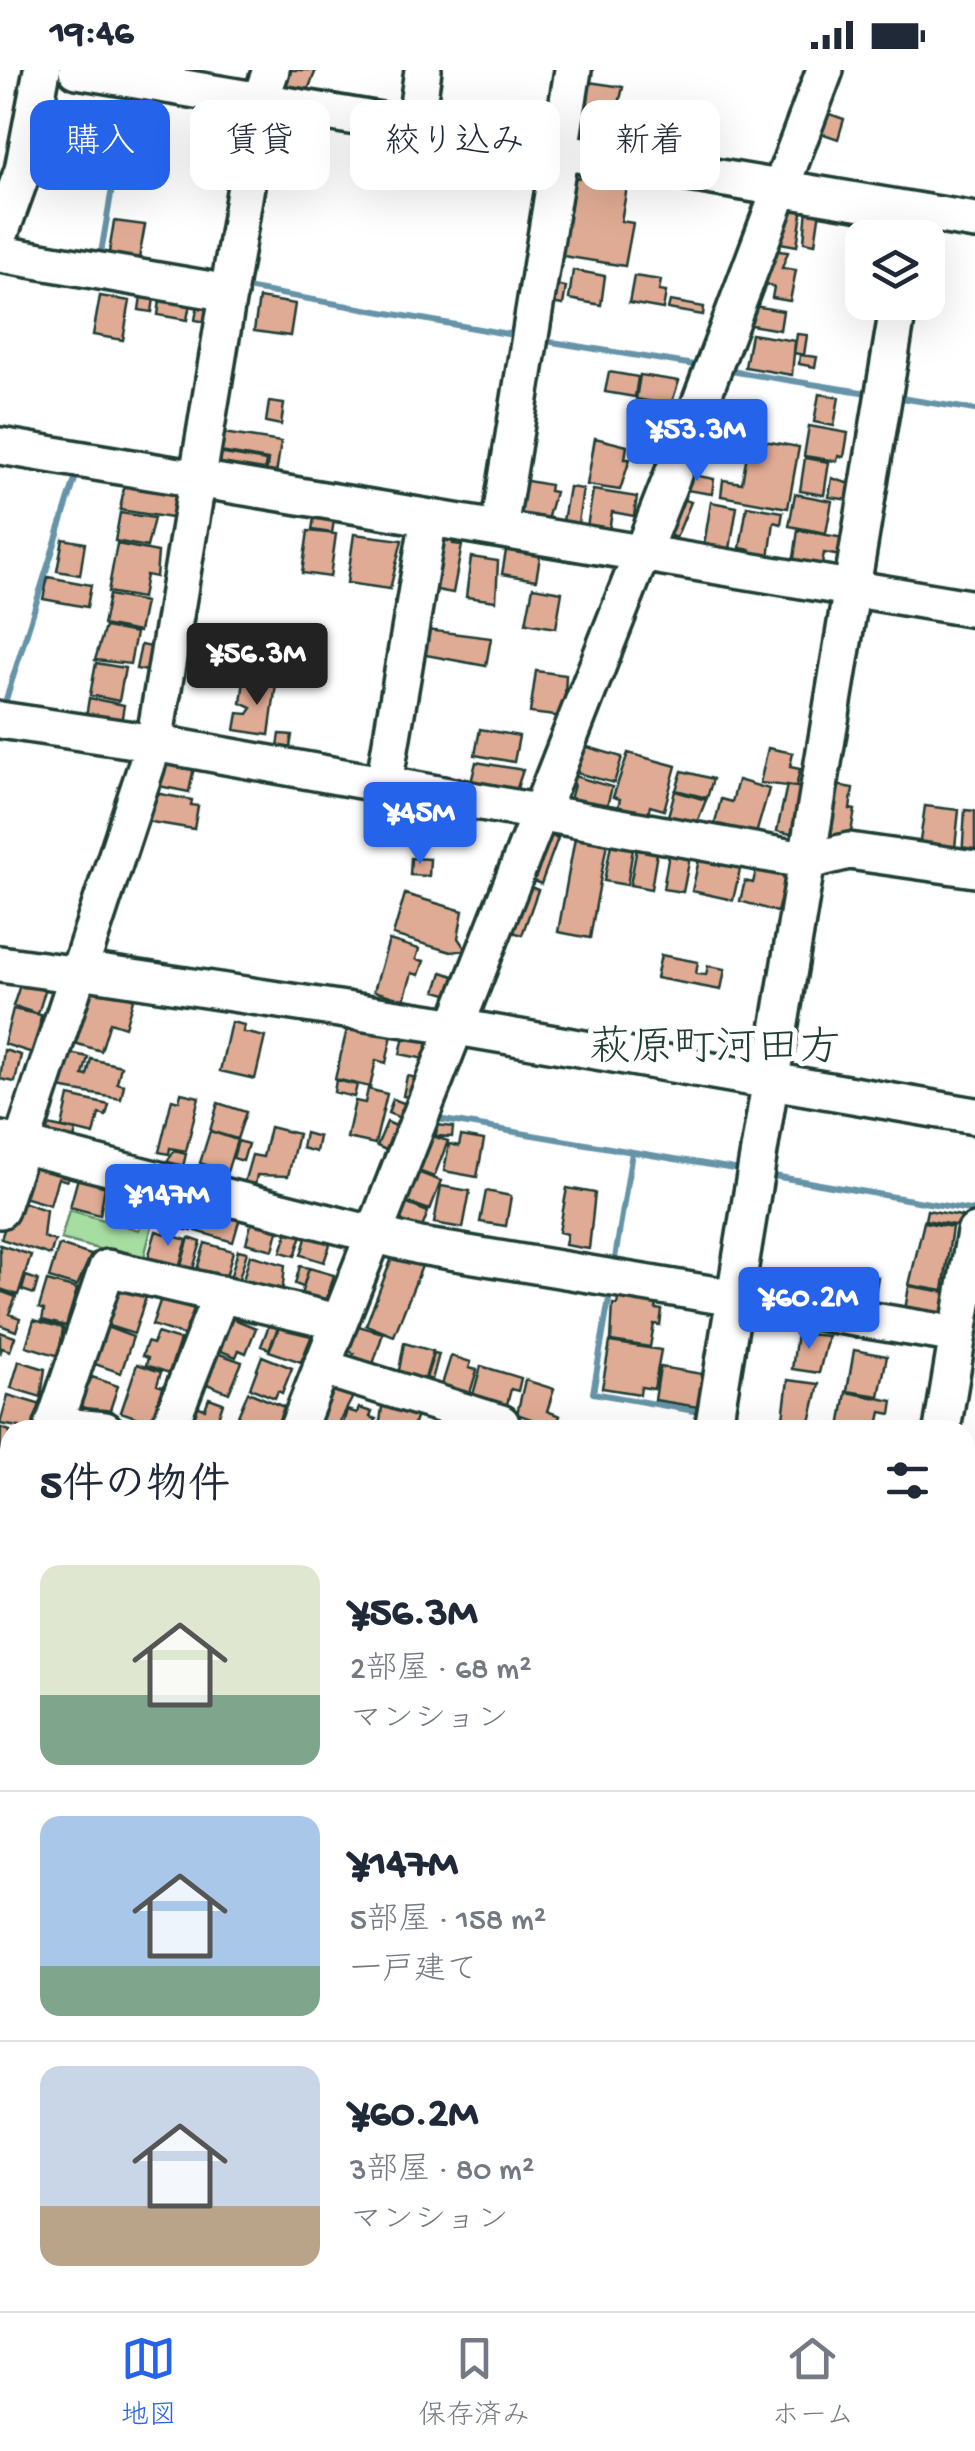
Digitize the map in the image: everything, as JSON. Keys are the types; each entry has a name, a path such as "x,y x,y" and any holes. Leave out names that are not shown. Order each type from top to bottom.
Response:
{"street":[{"path":"0,234 24,170 42,70"},
{"path":"78,70 265,86 350,108"},
{"path":"420,100 424,70"},
{"path":"499,529 574,70"},
{"path":"301,1420 375,1232 402,1152 456,1028 642,551 825,70"},
{"path":"0,1210 11,1142 79,975 154,743 265,86"},
{"path":"561,150 780,188 896,220"},
{"path":"945,222 975,220"},
{"path":"0,254 229,294"},
{"path":"715,1420 896,320"},
{"path":"0,446 975,609"},
{"path":"384,784 429,518"},
{"path":"0,720 540,810 624,831 809,861 850,851 975,869"},
{"path":"0,964 79,975 86,971 456,1028 975,1116"},
{"path":"11,1142 440,1250 734,1299 961,1359"},
{"path":"945,1420 961,1359 975,1232"},
{"path":"55,1420 107,1268 338,1322"},
{"path":"172,1420 221,1294"},
{"path":"320,1367 492,1420"}],"green space":[{"path":"69,1210 139,1230 143,1219 153,1222 143,1261 61,1239"}],"building":[{"path":"282,70 316,70 306,95 277,84"},
{"path":"582,81 623,87 620,100 580,100 580,137 573,136"},
{"path":"821,111 844,119 838,139 815,131"},
{"path":"580,174 580,190 627,190 621,221 633,223 625,266 557,255 570,176 579,178"},
{"path":"790,205 803,206 797,246 775,242"},
{"path":"807,208 820,210 815,244 804,242"},
{"path":"114,221 145,225 138,264 108,259"},
{"path":"769,250 788,252 782,268 796,270 790,301 772,298 774,287 758,281"},
{"path":"573,270 605,276 601,305 569,299"},
{"path":"634,276 661,280 659,291 666,292 663,309 629,303"},
{"path":"548,284 566,287 563,305 545,302"},
{"path":"161,293 191,298 187,320 158,315"},
{"path":"100,296 130,301 123,340 93,335"},
{"path":"141,296 154,298 152,312 139,310"},
{"path":"259,298 295,304 290,336 254,331"},
{"path":"670,301 704,307 703,315 668,309"},
{"path":"198,303 216,306 213,323 195,320"},
{"path":"748,305 783,311 780,330 745,324"},
{"path":"751,334 795,341 792,375 745,367"},
{"path":"797,334 807,335 804,355 794,353"},
{"path":"800,355 817,357 815,367 799,364"},
{"path":"609,372 638,377 635,397 605,392"},
{"path":"640,375 679,381 671,405 636,399"},
{"path":"819,394 839,397 834,426 814,422"},
{"path":"269,402 284,404 281,425 266,422"},
{"path":"809,426 848,433 844,457 838,456 837,461 804,456"},
{"path":"701,430 799,447 788,508 721,496 723,480 742,483 747,454 698,446"},
{"path":"223,433 281,442 275,481 265,480 268,460 220,452"},
{"path":"595,438 627,446 625,459 630,459 620,490 587,485"},
{"path":"212,452 266,461 263,481 209,473"},
{"path":"805,458 829,462 824,495 800,491"},
{"path":"683,473 714,479 712,494 680,489"},
{"path":"832,478 853,485 850,500 829,497"},
{"path":"522,480 550,485 549,491 555,492 545,527 515,522"},
{"path":"125,482 183,492 178,519 120,510"},
{"path":"569,487 583,489 578,523 563,521"},
{"path":"593,490 637,497 634,516 612,512 608,537 586,533"},
{"path":"795,494 832,501 826,533 789,526"},
{"path":"674,496 691,502 676,538 659,531"},
{"path":"711,502 737,507 730,549 704,545"},
{"path":"747,506 783,512 781,524 774,522 769,558 750,560 751,550 740,548"},
{"path":"315,511 335,514 332,533 312,530"},
{"path":"120,513 154,518 147,547 115,541"},
{"path":"798,530 844,538 841,556 824,553 821,570 793,565"},
{"path":"308,531 336,534 330,577 302,573"},
{"path":"434,532 454,536 453,544 462,545 453,593 426,588"},
{"path":"354,534 402,540 390,589 347,583"},
{"path":"63,539 85,543 80,575 57,571"},
{"path":"117,544 158,552 156,577 146,575 142,598 108,592"},
{"path":"507,545 541,551 536,580 502,574"},
{"path":"471,557 498,561 496,601 466,597"},
{"path":"48,577 91,585 87,607 43,599"},
{"path":"533,587 562,592 556,628 526,623"},
{"path":"109,595 145,602 139,632 103,625"},
{"path":"105,627 136,633 130,664 95,660"},
{"path":"419,629 491,638 486,666 415,653"},
{"path":"141,645 157,648 153,672 136,669"},
{"path":"96,663 125,668 119,701 90,695"},
{"path":"536,671 566,675 564,717 530,713"},
{"path":"244,680 276,684 269,735 235,730 238,713 248,714 252,708 241,703"},
{"path":"89,698 124,705 120,729 85,723"},
{"path":"480,729 519,736 514,762 475,755"},
{"path":"280,734 292,735 289,754 277,752"},
{"path":"584,746 622,757 614,783 577,773"},
{"path":"768,748 793,753 790,767 800,769 796,787 760,783"},
{"path":"628,753 676,766 664,810 650,806 644,827 615,819 620,799 613,797"},
{"path":"159,760 194,767 189,792 154,785"},
{"path":"476,762 523,770 515,794 470,787"},
{"path":"682,771 713,779 707,798 676,790"},
{"path":"567,774 612,787 604,817 568,807 574,785 565,783"},
{"path":"738,780 769,789 756,834 715,823 721,799 732,802"},
{"path":"787,785 806,789 796,835 777,831"},
{"path":"835,785 853,788 850,809 855,810 849,843 830,840 832,828 823,826"},
{"path":"675,791 706,800 692,835 665,827"},
{"path":"150,792 192,800 191,805 198,806 194,829 145,821"},
{"path":"925,806 959,810 954,857 919,848"},
{"path":"965,810 975,811 975,860 962,858"},
{"path":"576,832 608,837 590,938 558,932"},
{"path":"543,833 558,838 541,884 527,878"},
{"path":"612,839 634,843 627,885 604,881"},
{"path":"638,843 658,847 651,889 630,885"},
{"path":"669,853 690,857 683,892 663,889"},
{"path":"700,855 741,865 733,900 692,891"},
{"path":"411,858 430,859 429,876 410,875"},
{"path":"757,866 787,874 777,912 740,901 745,881 753,883"},
{"path":"523,884 538,890 522,935 507,930"},
{"path":"405,894 463,911 458,938 466,950 451,952 393,935"},
{"path":"389,940 419,949 416,959 424,961 419,975 412,973 404,1000 374,991"},
{"path":"661,955 698,962 696,974 706,975 708,966 725,969 721,990 656,978"},
{"path":"442,972 460,978 454,996 436,991"},
{"path":"23,976 47,984 38,1014 13,1006"},
{"path":"85,981 134,996 125,1027 110,1022 101,1051 67,1041"},
{"path":"13,1009 41,1015 36,1054 4,1044"},
{"path":"231,1022 244,1025 243,1032 265,1037 255,1079 220,1071"},
{"path":"348,1025 392,1035 386,1063 376,1060 370,1087 335,1079"},
{"path":"405,1032 435,1039 430,1060 400,1054"},
{"path":"4,1050 21,1055 15,1082 0,1079"},
{"path":"65,1052 88,1057 83,1075 87,1076 91,1059 121,1066 117,1083 124,1085 121,1099 53,1087"},
{"path":"407,1076 418,1078 413,1098 403,1096"},
{"path":"336,1080 357,1085 354,1097 334,1092"},
{"path":"368,1089 387,1094 375,1144 347,1138 355,1101 365,1103"},
{"path":"181,1093 199,1097 186,1151 170,1148 169,1154 159,1152 172,1099 179,1101"},
{"path":"69,1096 109,1105 106,1116 99,1114 94,1135 62,1127"},
{"path":"393,1099 409,1105 403,1119 388,1113"},
{"path":"218,1103 246,1112 237,1139 210,1131"},
{"path":"387,1122 403,1129 393,1153 377,1146"},
{"path":"39,1123 76,1131 72,1147 36,1139"},
{"path":"437,1125 453,1127 452,1137 436,1136"},
{"path":"270,1127 298,1134 288,1176 257,1175 255,1185 244,1183 252,1155 263,1157"},
{"path":"210,1131 237,1140 227,1172 200,1163"},
{"path":"305,1133 319,1137 316,1152 302,1148"},
{"path":"429,1135 448,1141 434,1177 413,1169"},
{"path":"461,1136 484,1140 477,1177 444,1171 449,1144 459,1146"},
{"path":"238,1141 248,1144 243,1161 233,1158"},
{"path":"174,1151 186,1154 181,1175 170,1172 171,1164 166,1163"},
{"path":"35,1156 71,1167 67,1181 58,1178 50,1205 16,1195"},
{"path":"81,1167 107,1175 100,1215 70,1207"},
{"path":"412,1170 441,1181 430,1210 401,1200"},
{"path":"125,1179 148,1186 136,1225 114,1218"},
{"path":"441,1186 470,1191 463,1228 434,1223"},
{"path":"567,1188 595,1193 589,1249 565,1245 567,1234 559,1232"},
{"path":"159,1190 188,1198 180,1226 151,1217"},
{"path":"486,1191 511,1196 506,1226 480,1222"},
{"path":"400,1201 428,1212 419,1236 398,1228 402,1220 394,1216"},
{"path":"22,1202 46,1210 43,1237 55,1241 50,1255 1,1239 9,1214 18,1217"},
{"path":"204,1203 241,1214 233,1242 196,1231"},
{"path":"927,1210 961,1216 959,1226 925,1220"},
{"path":"189,1211 197,1214 192,1231 183,1229"},
{"path":"253,1217 280,1223 273,1250 246,1243"},
{"path":"924,1222 952,1227 943,1291 909,1285"},
{"path":"290,1224 304,1229 295,1256 281,1252"},
{"path":"310,1225 334,1233 324,1262 301,1255"},
{"path":"156,1231 187,1240 179,1267 148,1258"},
{"path":"189,1238 201,1242 191,1276 179,1272"},
{"path":"205,1243 233,1251 225,1281 195,1276"},
{"path":"0,1245 31,1255 18,1295 0,1289"},
{"path":"59,1245 91,1255 77,1286 49,1278"},
{"path":"238,1250 247,1252 236,1288 228,1286"},
{"path":"395,1250 424,1261 394,1336 366,1325"},
{"path":"250,1255 285,1265 282,1295 242,1284"},
{"path":"300,1266 309,1268 303,1287 295,1284"},
{"path":"309,1268 334,1275 325,1305 300,1298"},
{"path":"849,1272 878,1277 872,1310 843,1305"},
{"path":"26,1276 38,1280 34,1294 22,1290"},
{"path":"47,1281 77,1289 66,1326 42,1320 44,1310 39,1308"},
{"path":"115,1286 146,1297 134,1334 102,1324"},
{"path":"909,1286 945,1292 942,1325 904,1316"},
{"path":"620,1289 658,1295 660,1325 654,1324 650,1347 611,1341 613,1304 617,1305"},
{"path":"0,1291 16,1297 9,1314 20,1318 16,1331 0,1325"},
{"path":"161,1298 198,1310 189,1337 152,1325"},
{"path":"229,1317 256,1328 246,1353 239,1350 236,1357 216,1349"},
{"path":"34,1320 63,1328 59,1356 26,1346"},
{"path":"271,1320 280,1323 269,1349 261,1346"},
{"path":"281,1323 312,1335 301,1362 269,1351"},
{"path":"348,1323 383,1333 370,1374 350,1367 354,1353 340,1349"},
{"path":"101,1325 133,1337 121,1373 86,1361"},
{"path":"0,1332 15,1337 10,1351 2,1348 0,1354"},
{"path":"157,1333 180,1340 169,1373 146,1365 148,1358 142,1356 147,1342 153,1344"},
{"path":"797,1333 828,1336 819,1373 792,1369"},
{"path":"610,1342 661,1350 654,1389 641,1387 640,1394 602,1388"},
{"path":"404,1343 433,1351 422,1389 398,1376"},
{"path":"854,1350 887,1356 879,1396 847,1391"},
{"path":"214,1352 242,1362 229,1393 202,1382"},
{"path":"434,1353 439,1354 432,1380 426,1378"},
{"path":"262,1356 292,1368 282,1393 278,1391 275,1398 250,1388"},
{"path":"451,1356 471,1362 469,1368 477,1370 469,1396 441,1388"},
{"path":"19,1361 45,1369 41,1397 11,1388"},
{"path":"137,1364 161,1372 157,1385 166,1388 156,1420 121,1412"},
{"path":"481,1366 521,1378 518,1391 511,1389 505,1412 471,1402"},
{"path":"660,1367 708,1375 698,1407 655,1400"},
{"path":"92,1377 118,1386 108,1416 82,1407 80,1401"},
{"path":"327,1378 357,1389 341,1420 312,1420"},
{"path":"525,1380 554,1389 547,1411 560,1416 559,1420 534,1420 517,1414"},
{"path":"788,1380 819,1384 810,1420 783,1418"},
{"path":"248,1392 284,1407 279,1420 236,1420"},
{"path":"846,1392 893,1401 891,1414 881,1412 879,1420 841,1420"},
{"path":"8,1395 45,1406 41,1420 1,1420"},
{"path":"209,1398 223,1403 217,1420 191,1420 196,1406 205,1409"},
{"path":"389,1399 419,1409 415,1420 380,1420 382,1407"},
{"path":"359,1408 372,1412 370,1417 376,1420 344,1420 347,1410 357,1413"}],"waterway":[{"path":"100,259 128,94"},
{"path":"240,287 519,336"},
{"path":"540,340 700,366"},
{"path":"724,370 874,394"},
{"path":"895,397 975,410"},
{"path":"3,709 76,476"},
{"path":"432,1118 746,1171"},
{"path":"614,1265 632,1152"},
{"path":"768,1175 975,1211"},
{"path":"611,1287 593,1393 706,1413"},
{"path":"728,1415 757,1420"}],"district":[{"name":"萩原町河田方","path":"715,1051"}]}
